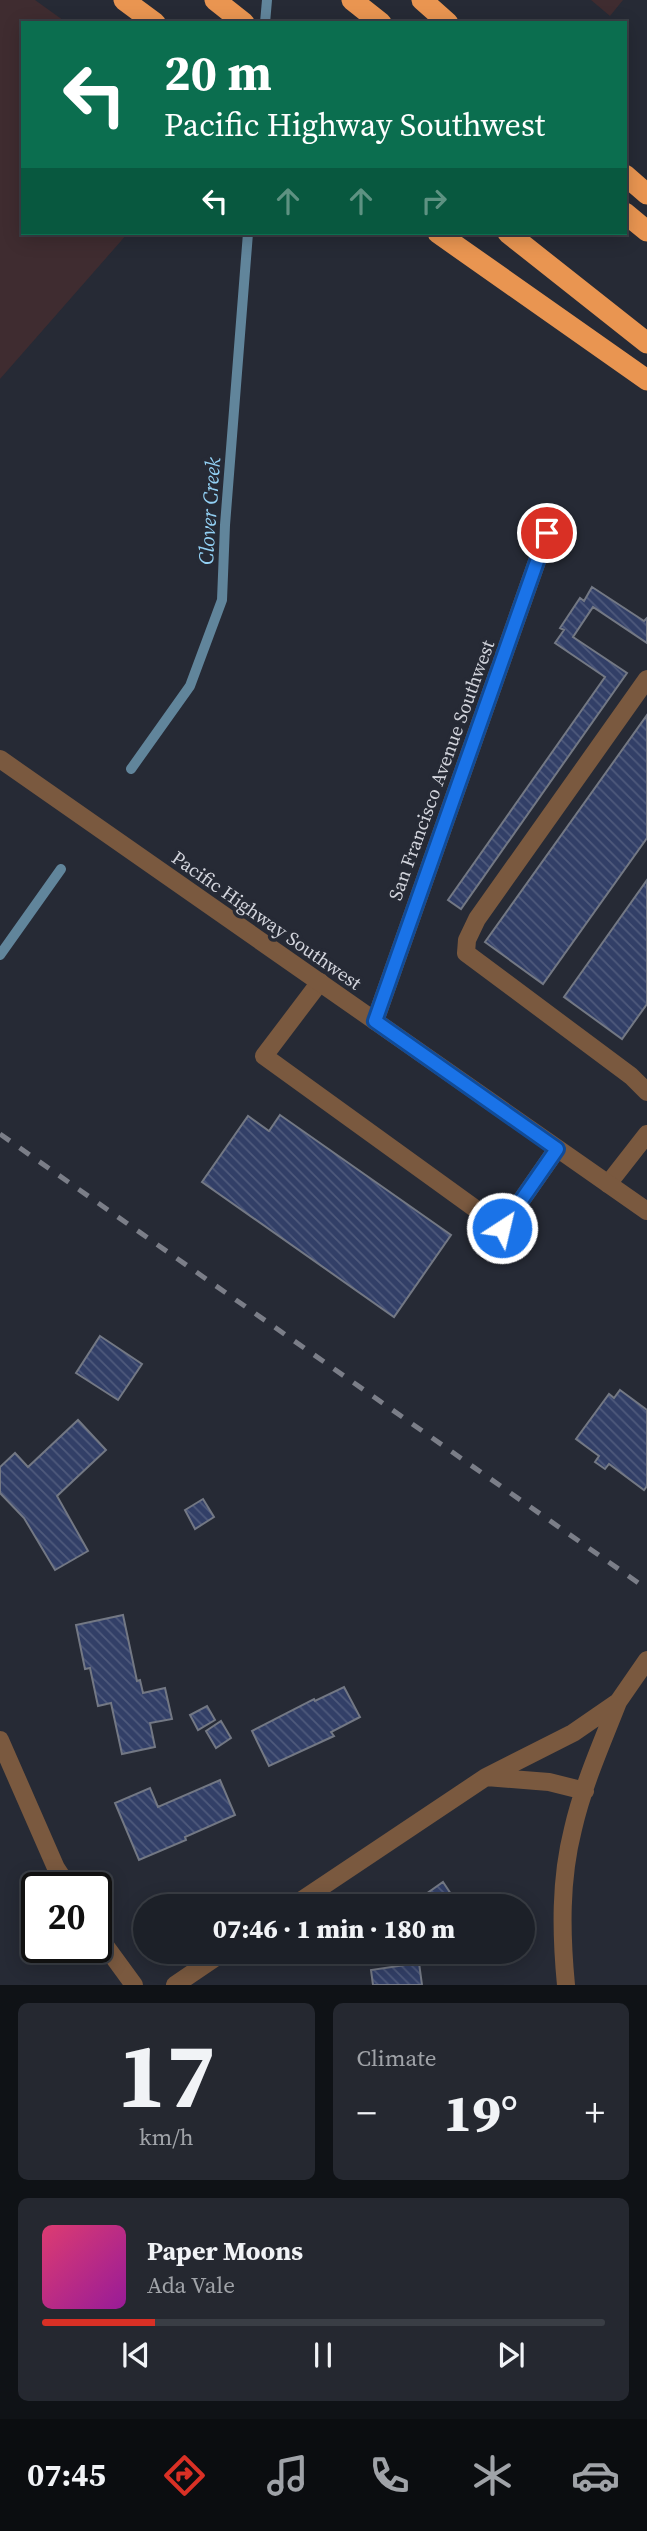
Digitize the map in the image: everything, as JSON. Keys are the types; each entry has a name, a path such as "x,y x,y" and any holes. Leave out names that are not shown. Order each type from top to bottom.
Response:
{"highway":[{"path":"124,0 152,21"},
{"path":"422,0 446,21"},
{"path":"355,2 379,21"},
{"path":"627,177 647,194"},
{"path":"627,216 647,231"},
{"path":"441,235 647,380"},
{"path":"511,235 647,343"}],"street":[{"name":"San Francisco Avenue Southwest","path":"375,1021 547,533"},
{"path":"647,678 477,919 467,940 466,953 631,1076 647,1091"},
{"name":"Pacific Highway Southwest","path":"0,759 647,1211"},
{"path":"320,982 264,1056 502,1228 557,1149"},
{"path":"608,1184 647,1134"},
{"path":"566,1985 562,1927 564,1880 573,1828 618,1702 647,1660"},
{"path":"311,1894 486,1777 573,1733 618,1702"},
{"path":"0,1740 59,1872"},
{"path":"486,1777 549,1782 585,1791"},
{"path":"112,1955 134,1985"},
{"path":"174,1985 206,1964"}],"shaded area":[{"path":"0,0 35,0 64,21 21,21 21,235 126,235 0,379"},
{"path":"591,0 623,0 610,16"}],"building":[{"path":"592,587 644,621 647,618 647,643 593,607 573,637 627,673 461,909 448,900 605,677 555,643 564,630 560,628 580,598 584,601"},
{"path":"647,715 647,838 543,984 485,942"},
{"path":"647,880 647,1004 622,1039 564,997"},
{"path":"280,1115 451,1235 394,1317 202,1182 248,1116 269,1131"},
{"path":"100,1336 142,1364 118,1400 76,1373"},
{"path":"620,1390 647,1410 647,1486 644,1490 609,1464 605,1469 595,1462 599,1456 576,1439 609,1394 614,1398"},
{"path":"78,1420 106,1450 57,1496 88,1551 55,1570 24,1518 0,1493 0,1467 15,1453 28,1467"},
{"path":"203,1499 214,1517 195,1529 185,1510"},
{"path":"123,1615 137,1681 140,1680 143,1693 165,1688 172,1719 150,1723 155,1747 122,1754 111,1703 98,1706 90,1668 85,1669 76,1625"},
{"path":"344,1687 360,1717 331,1732 334,1736 269,1766 252,1731 314,1699 315,1701"},
{"path":"207,1706 215,1720 198,1730 190,1715"},
{"path":"221,1721 231,1738 216,1748 206,1731"},
{"path":"220,1780 235,1815 139,1860 115,1803 150,1788 158,1807"},
{"path":"443,1882 451,1894 426,1894"},
{"path":"419,1964 422,1985 373,1985 371,1970"}],"waterway":[{"name":"Clover Creek","path":"265,21 267,0"},
{"name":"Clover Creek","path":"131,769 190,686 222,600 225,525 248,235"},
{"name":"Clover Creek","path":"0,955 61,869"}],"railway":[{"path":"0,1134 647,1589"}],"route":[{"path":"502,1228 557,1149 375,1021 547,533"}]}
